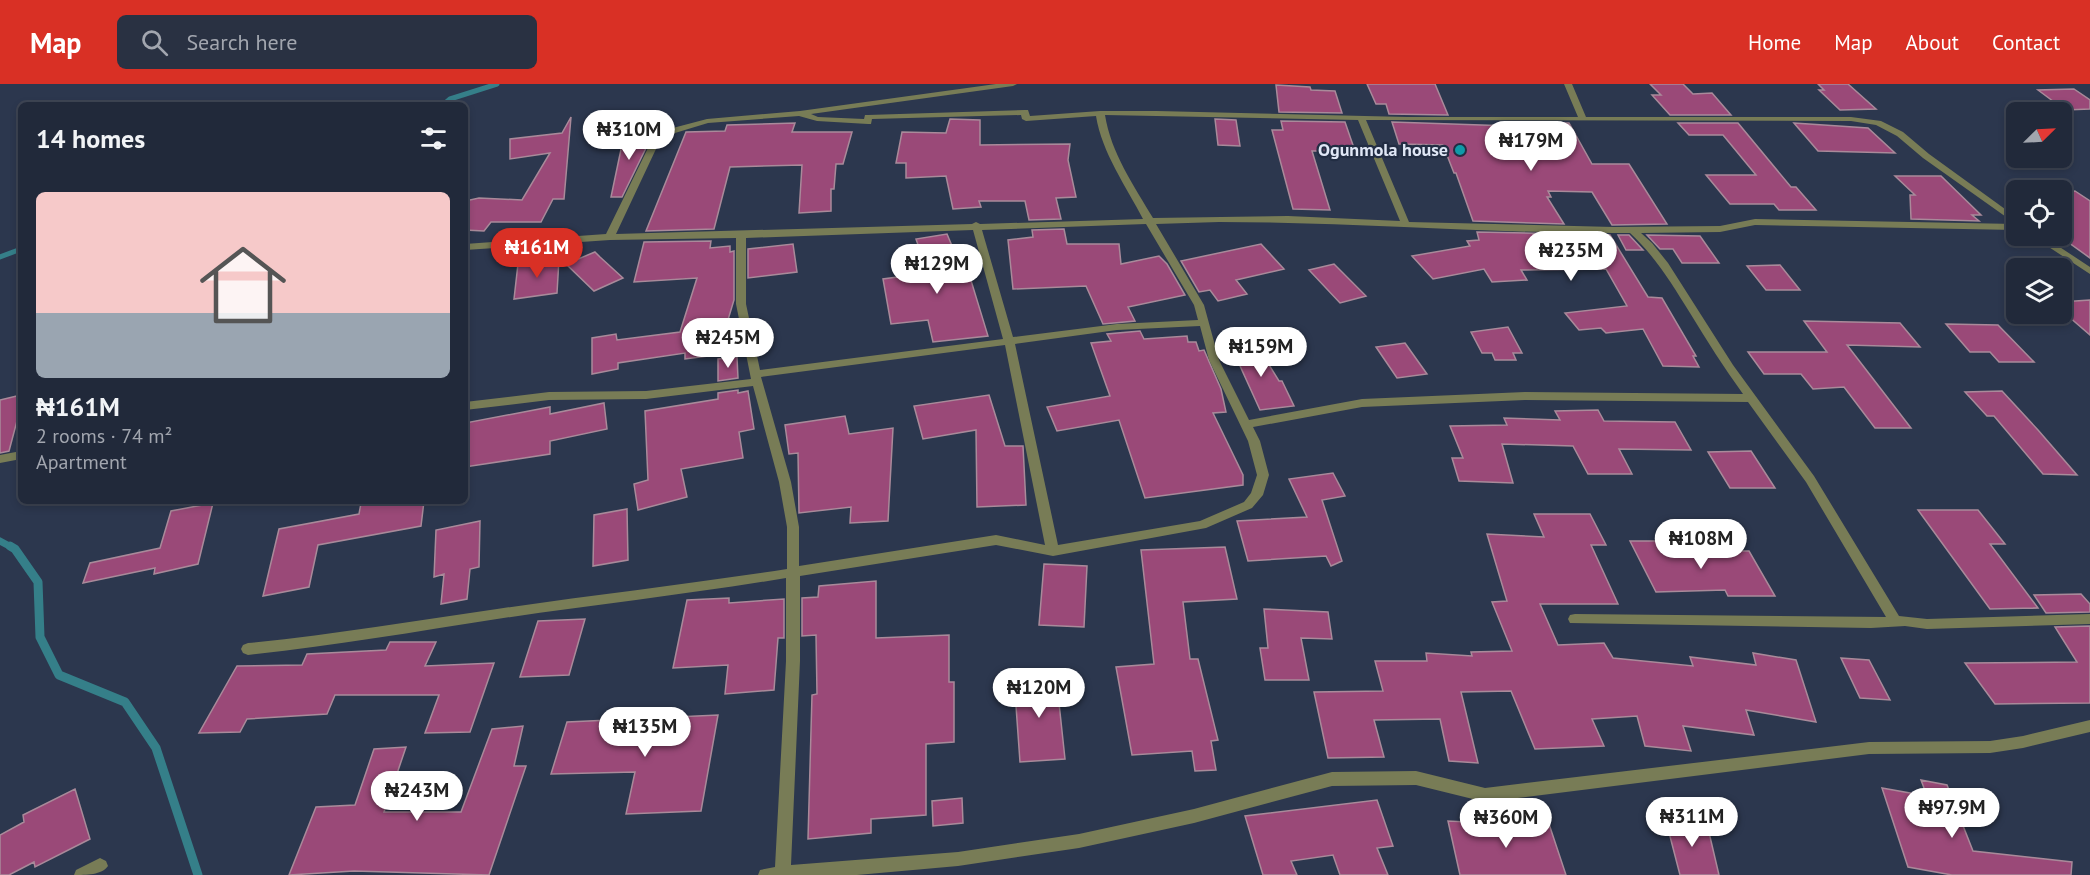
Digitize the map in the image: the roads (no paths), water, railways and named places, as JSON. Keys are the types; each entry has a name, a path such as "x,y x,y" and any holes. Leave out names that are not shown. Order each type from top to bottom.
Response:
{"street":[{"path":"610,237 652,148 672,131 706,121 800,113 1013,84"},
{"path":"1568,84 1583,118"},
{"path":"800,113 817,119 868,122 868,117 1025,112 1026,119 1100,113 1361,118 1851,119 1878,123 1900,134 1926,156 2006,214"},
{"path":"248,649 324,641 793,573 996,540 1053,551 1202,525 1248,505 1257,495 1263,475 1247,424 1214,360 1199,305 1112,153 1103,132 1100,113"},
{"path":"1361,118 1405,223"},
{"path":"468,248 610,237 741,235 1149,220 1288,219 1482,227 1631,229 1720,229 1755,222 2006,227"},
{"path":"975,225 1009,340 1053,551"},
{"path":"1631,229 1649,245 1665,265 1729,367 1810,479 1896,622"},
{"path":"741,235 741,304 756,378 784,482 793,527 793,661 783,874"},
{"path":"2052,246 2090,271"},
{"path":"468,406 549,396 646,395 1009,340 1117,327 1204,323"},
{"path":"1247,424 1362,403 1525,396 1752,398"},
{"path":"0,459 18,456"},
{"path":"1575,620 1905,621 1927,624 2090,619"},
{"path":"766,875 958,859 1079,841 1194,816 1332,779 1416,778 1485,795 1869,748 1990,747 2023,742 2090,726"},
{"path":"82,875 100,866"}],"waterway":[{"path":"446,102 497,84"},
{"path":"0,257 18,250"},
{"path":"0,541 13,548"},
{"path":"10,546 15,549 38,582 40,637 59,675 125,702 156,748 198,875"}],"place":[{"name":"Ogunmola house","path":"1460,150"}]}
